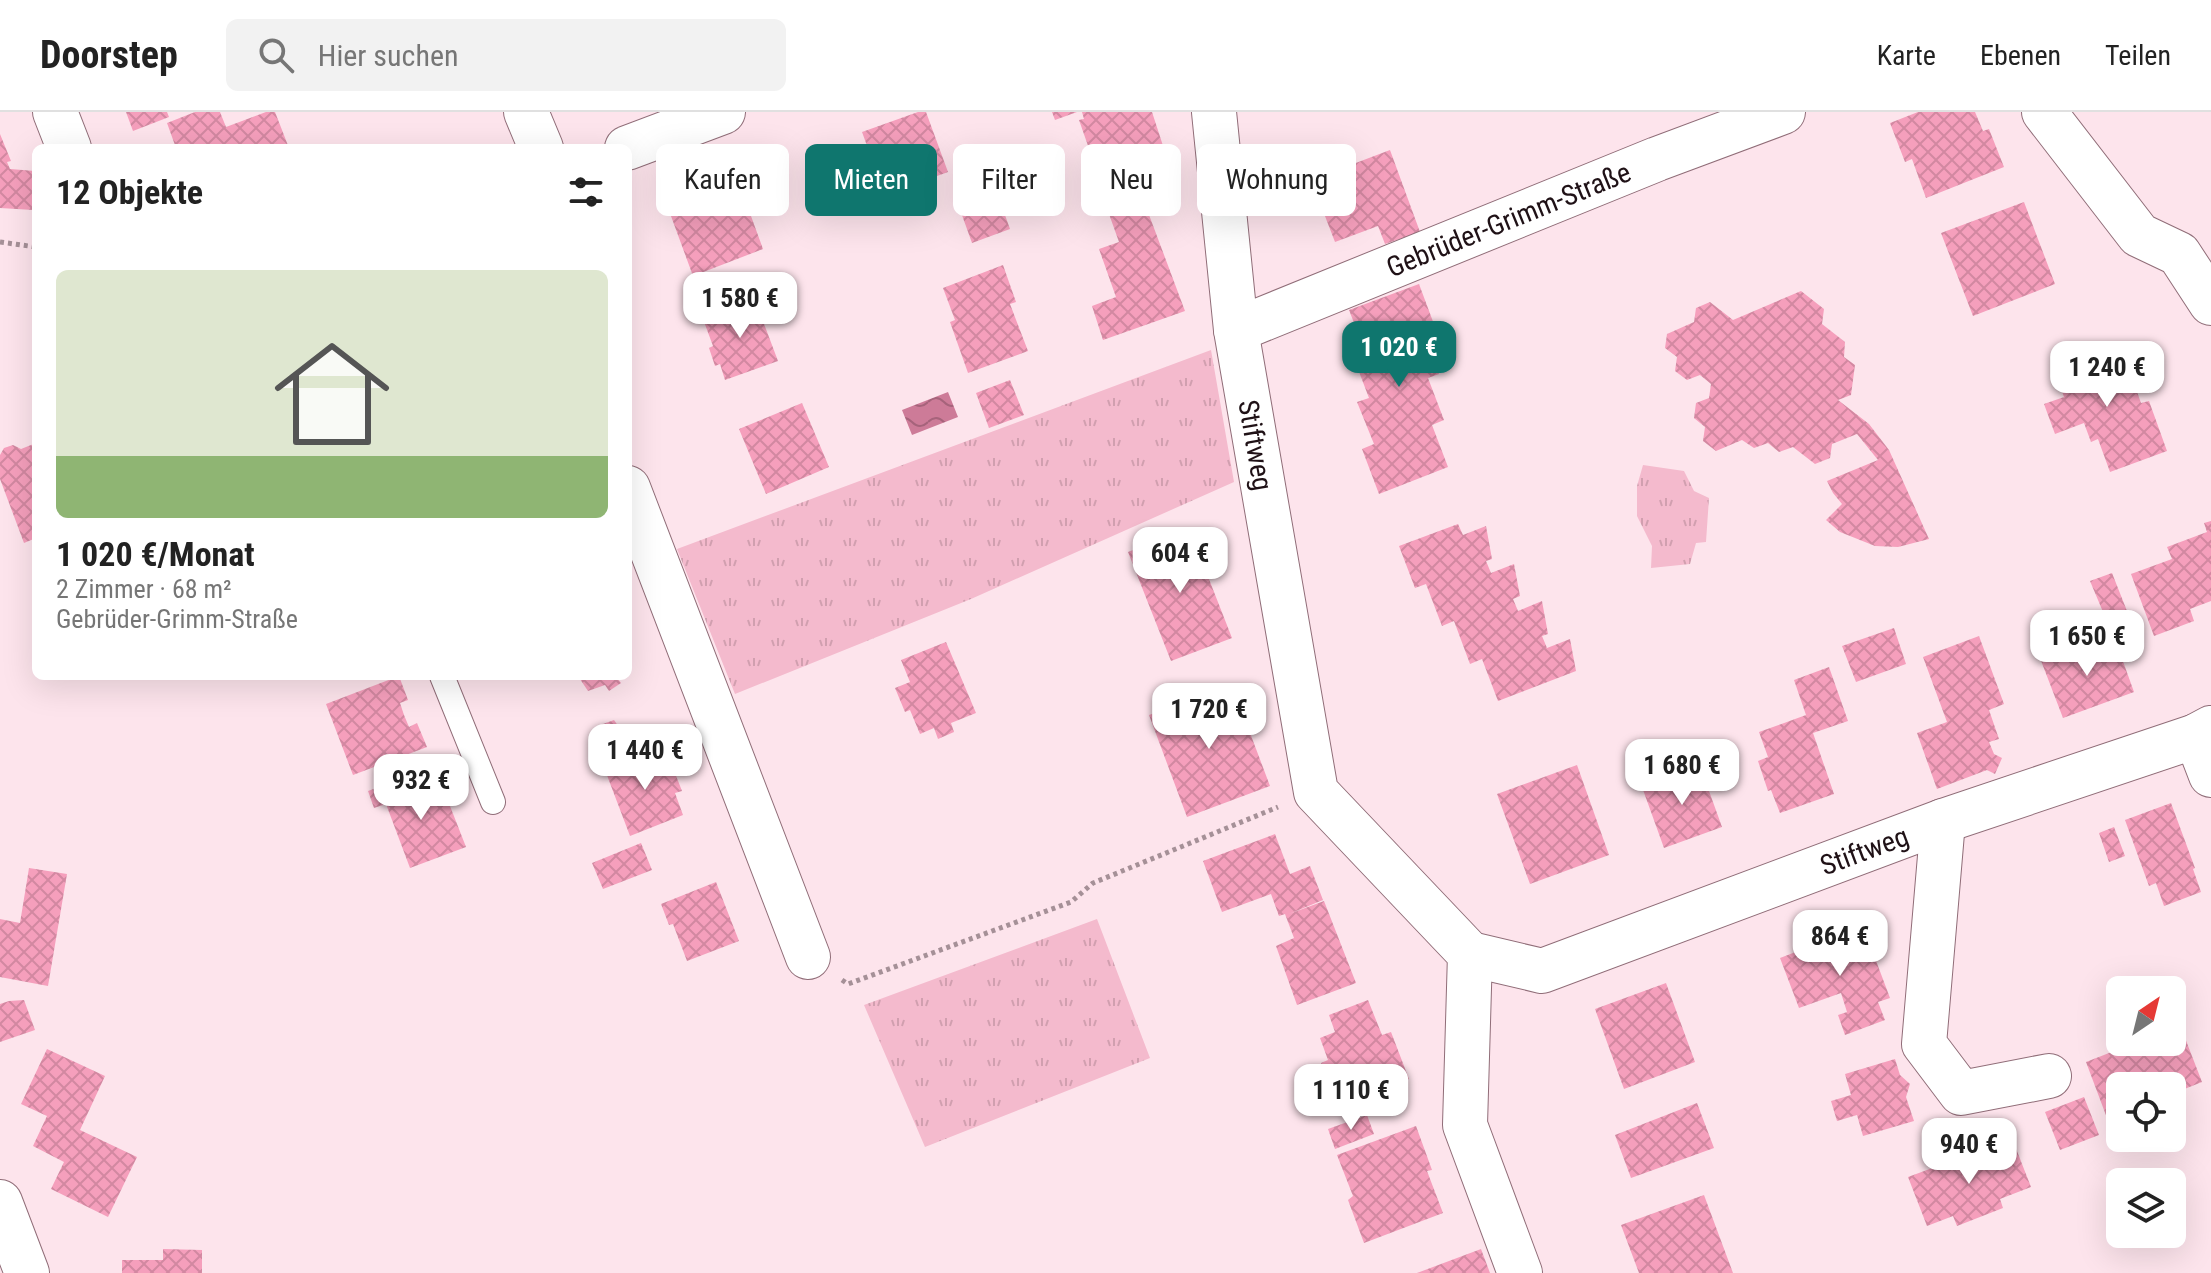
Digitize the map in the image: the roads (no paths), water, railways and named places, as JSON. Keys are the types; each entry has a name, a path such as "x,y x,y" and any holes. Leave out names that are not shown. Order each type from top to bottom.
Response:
{"street":[{"path":"55,112 67,144"},
{"path":"526,112 539,144"},
{"path":"632,146 723,112"},
{"name":"Stiftweg","path":"1214,112 1236,330 1316,792 1470,954 1542,971 1943,821 2206,746"},
{"name":"Gebrüder-Grimm-Straße","path":"1236,330 1642,165 1783,112"},
{"path":"2044,112 2139,235 2179,254 2211,303"},
{"path":"632,510 639,549 808,957"},
{"name":"Stiftweg","path":"1943,821 1924,1044 1961,1093 2049,1076"},
{"path":"1470,954 1465,1125 1520,1273"},
{"path":"0,1202 27,1273"}],"lane":[{"path":"444,680 493,802"}],"water":[{"path":"948,392 958,417 912,435 902,410"}]}
